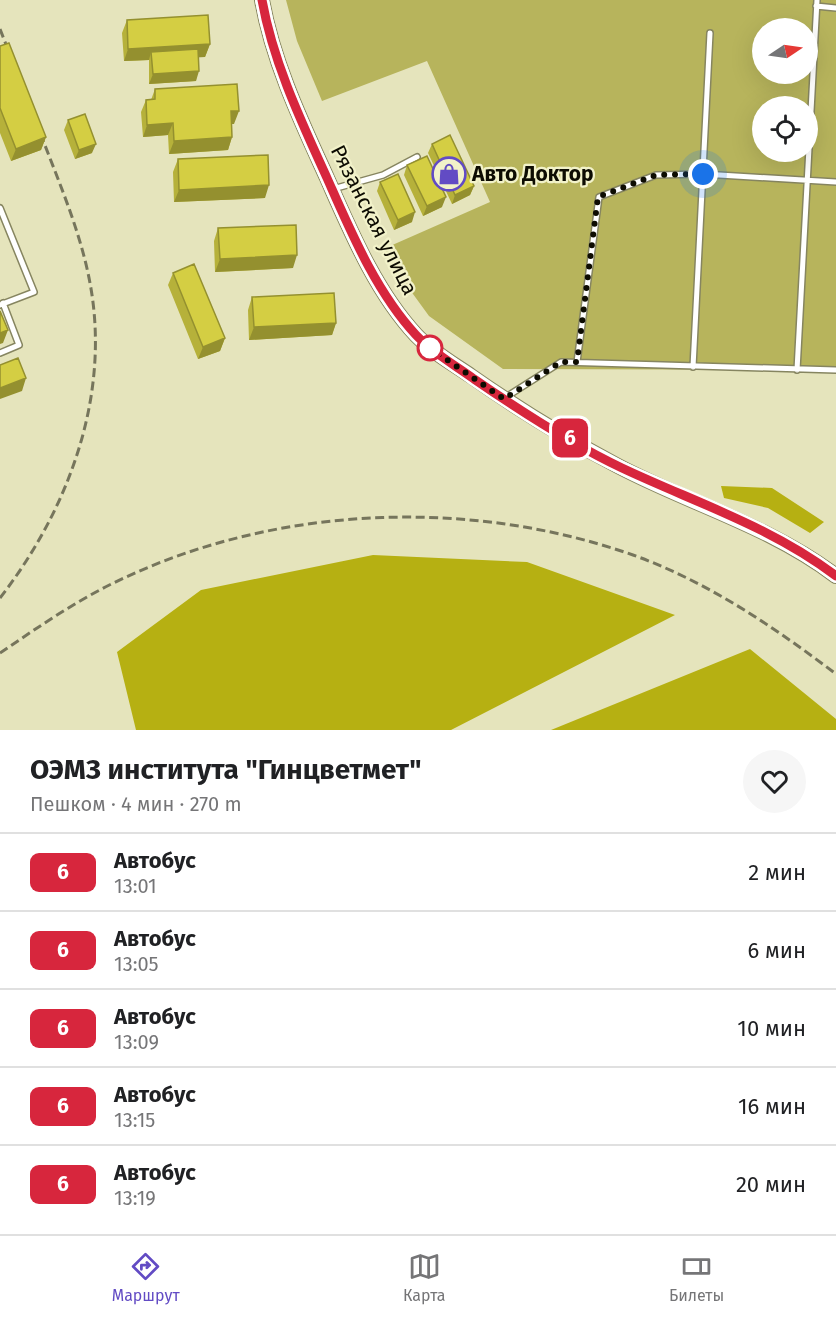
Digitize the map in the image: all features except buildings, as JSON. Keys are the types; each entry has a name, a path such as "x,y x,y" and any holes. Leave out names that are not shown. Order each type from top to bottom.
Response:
{"street":[{"name":"Рязанская улица","path":"262,0 268,32 348,225 399,316 430,348 504,399 619,467 764,531 836,576"}],"lane":[{"path":"797,370 817,3 836,8"},
{"path":"693,367 710,33"},
{"path":"332,189 383,175 417,157"},
{"path":"577,362 598,197 656,175 703,174 836,182"},
{"path":"0,208 3,224 34,292 1,304 19,345 0,353"},
{"path":"504,399 561,362 836,370"}],"shaded area":[{"path":"286,0 836,0 836,370 503,369 429,316 381,250 490,202 427,61 322,101 297,41"},
{"path":"721,486 772,488 824,522 810,533 768,508 724,498"},
{"path":"373,555 527,562 675,615 451,730 136,730 117,652 201,590"},
{"path":"750,649 836,719 836,730 551,730"}],"railway":[{"path":"0,29 12,60"},
{"path":"0,598 25,564 64,489 79,449 89,408 94,367 95,325 86,263 38,127"},
{"path":"0,653 92,594 124,578 184,554 247,536 311,524 376,518 442,518 507,524 571,537 633,555 661,566 688,578 739,607 789,639 836,674"}],"bus line":[{"name":"6","path":"262,0 268,32 307,135 348,225 384,292 399,316 417,336 430,348 512,405 619,467 764,531 836,576"}],"place":[{"name":"Авто Доктор","path":"449,174"}],"route":[{"path":"430,348 504,399 561,362 577,362 598,197 656,175 703,174"}]}
